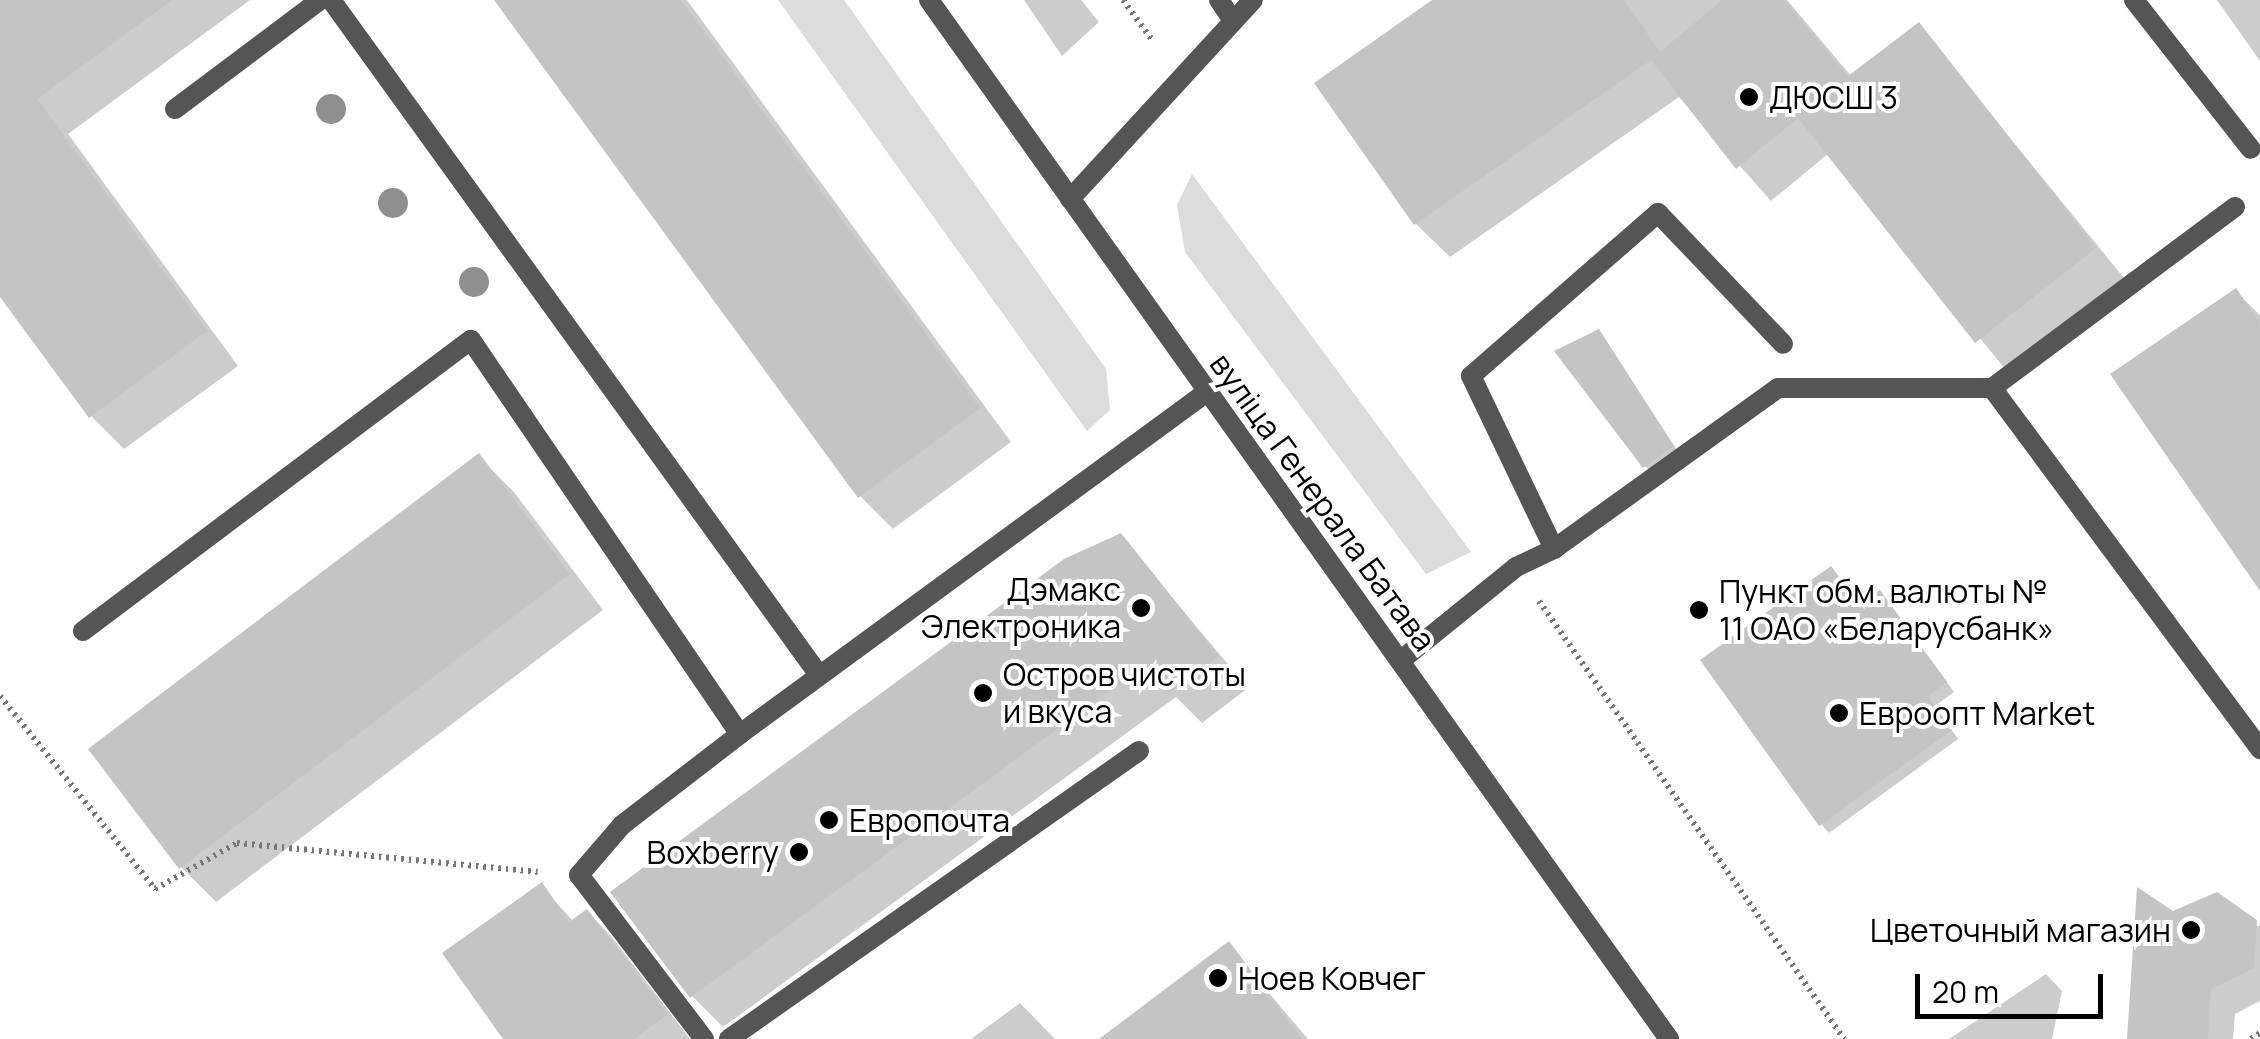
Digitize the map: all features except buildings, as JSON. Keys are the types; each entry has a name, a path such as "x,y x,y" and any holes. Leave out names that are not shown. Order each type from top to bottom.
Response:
{"street":[{"path":"175,109 320,0"},
{"path":"331,0 819,675"},
{"name":"вуліца Генерала Батава","path":"929,0 1669,1039"},
{"path":"1219,0 1233,21"},
{"path":"1070,199 1253,0"},
{"path":"2134,0 2251,148"},
{"path":"1400,661 1516,567 1554,549 1778,388 1992,388 2235,207"},
{"path":"1554,549 1471,376 1658,213 1783,344"},
{"path":"83,630 472,340 740,734"},
{"path":"1992,388 2260,750"},
{"path":"704,1039 579,876 622,825 740,734 1207,392"},
{"path":"729,1039 1140,751"}],"path":[{"path":"1123,0 1153,41"},
{"path":"1516,567 1844,1039"},
{"path":"0,696 155,890 237,844 579,876"},
{"path":"2251,1039 2260,1033"}],"shaded area":[{"path":"778,0 844,0 1106,369 1110,410 1087,431"},
{"path":"1192,174 1471,552 1426,574 1185,252 1177,205"}],"place":[{"name":"ДЮСШ 3","path":"1749,97"},
{"name":"Дэмакс Электроника","path":"1141,608"},
{"name":"Пункт обм. валюты № 11 ОАО «Беларусбанк»","path":"1699,610"},
{"name":"Остров чистоты и вкуса","path":"983,693"},
{"name":"Евроопт Market","path":"1839,713"},
{"name":"Европочта","path":"829,820"},
{"name":"Boxberry","path":"799,852"},
{"name":"Цветочный магазин","path":"2191,930"},
{"name":"Ноев Ковчег","path":"1218,978"}]}
